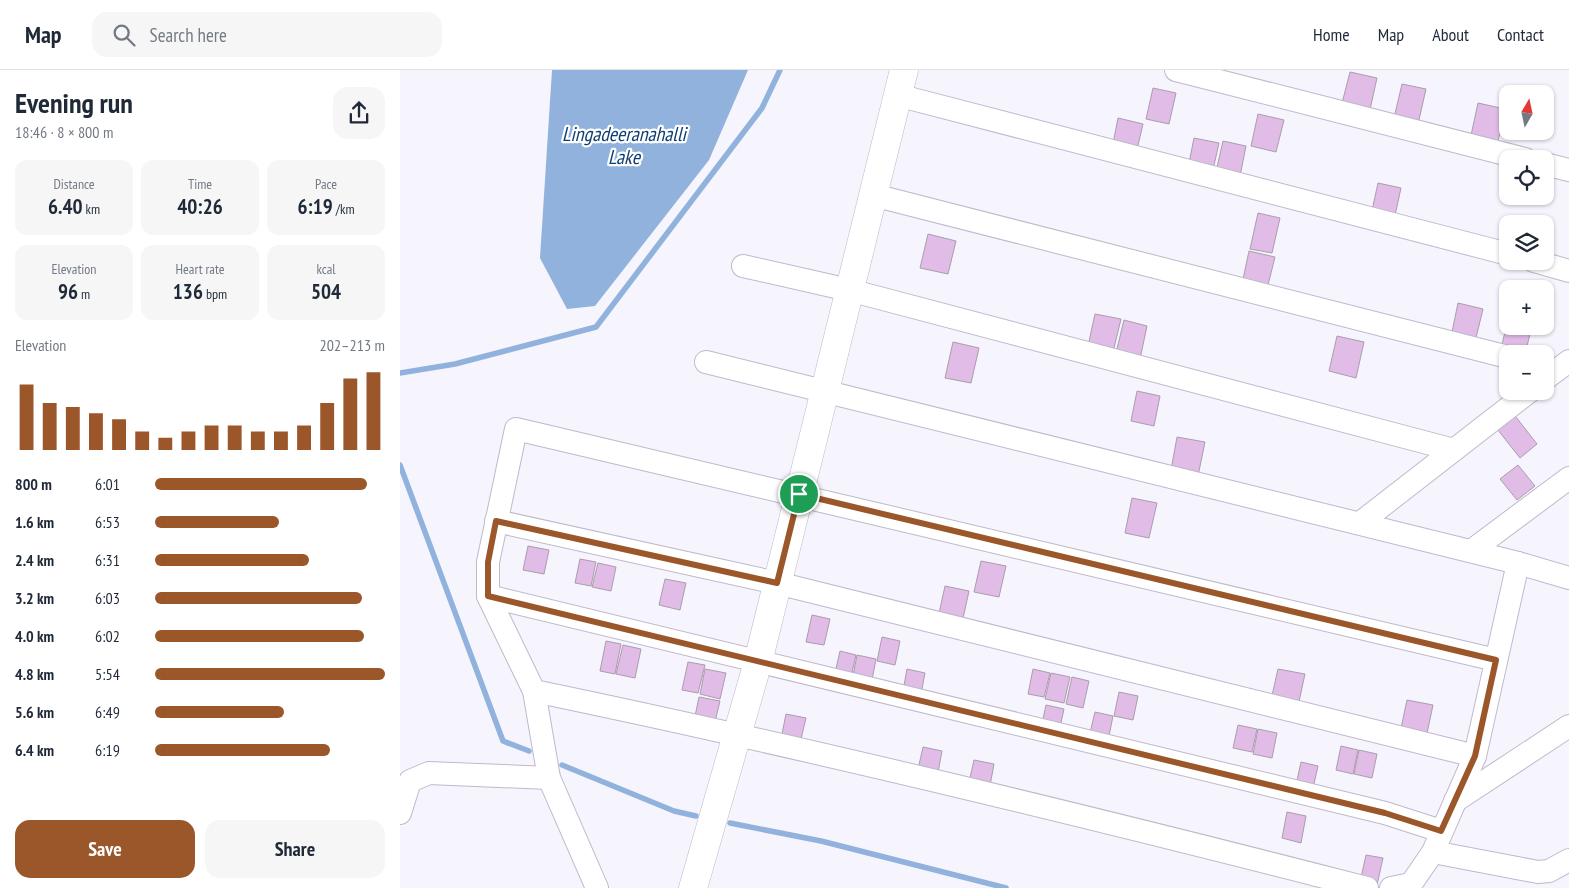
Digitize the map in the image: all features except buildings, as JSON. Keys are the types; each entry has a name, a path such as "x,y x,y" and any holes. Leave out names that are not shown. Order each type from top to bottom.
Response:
{"street":[{"path":"1176,70 1499,152"},
{"path":"693,888 758,662 901,83 1499,251"},
{"path":"1554,166 1569,170"},
{"path":"873,195 1499,355"},
{"path":"743,266 849,290 1454,450"},
{"path":"1554,266 1569,270"},
{"path":"706,362 1518,562 1569,578"},
{"path":"1360,523 1518,400"},
{"path":"597,888 549,778 534,691 488,596 488,562 516,429 799,494 1496,660"},
{"path":"1471,551 1569,478"},
{"path":"496,521 777,583 1475,756"},
{"path":"1391,888 1411,884 1433,852 1475,756 1518,562"},
{"path":"488,596 1385,813 1441,831"},
{"path":"534,691 738,733 1156,833 1367,888"},
{"path":"1455,801 1569,726"},
{"path":"400,813 410,780 429,773 549,778"},
{"path":"1433,852 1538,872 1555,868 1569,860"}],"water":[{"name":"Lingadeeranahalli Lake","path":"552,70 748,70 709,160 595,306 567,309 540,258"}],"waterway":[{"path":"400,373 455,364 596,327 762,108 780,70"},
{"path":"400,465 503,741 529,751"},
{"path":"562,765 674,811 696,816"},
{"path":"730,823 821,841 1006,888"}],"route":[{"path":"799,494 1496,660 1475,756 1441,831 1385,813 488,596 488,562 496,521 777,583 799,494"}]}
